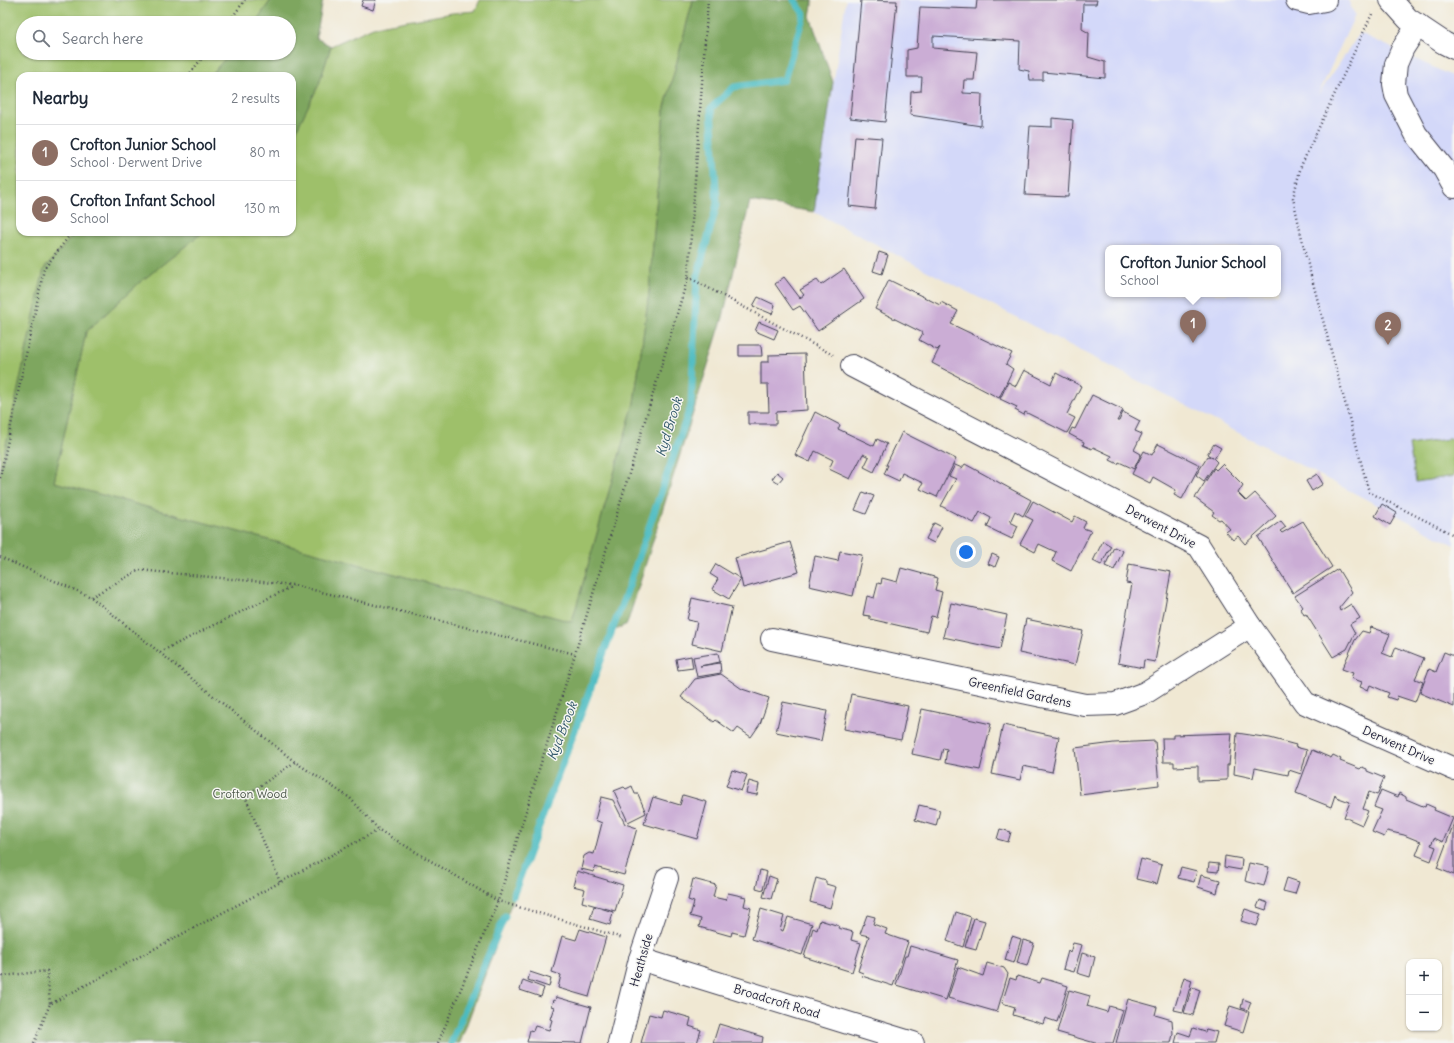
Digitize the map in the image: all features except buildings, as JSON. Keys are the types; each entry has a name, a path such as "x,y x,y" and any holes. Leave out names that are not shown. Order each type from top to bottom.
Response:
{"street":[{"path":"1297,0 1310,3 1325,0"},
{"path":"1383,4 1454,48"},
{"path":"1418,25 1403,48 1396,64 1394,84 1396,95 1416,134 1444,169 1454,187"},
{"name":"Derwent Drive","path":"852,366 1199,546 1250,626 1305,703 1454,769"},
{"name":"Greenfield Gardens","path":"772,639 1085,705 1116,704 1145,693 1250,626"},
{"name":"Heathside","path":"619,1043 643,952 667,878"},
{"name":"Broadcroft Road","path":"643,952 913,1043"}],"path":[{"path":"233,16 245,0"},
{"path":"438,1043 498,901 575,654 688,277 708,0"},
{"path":"1383,4 1301,166 1293,198 1306,257 1369,492 1454,535"},
{"path":"191,72 201,60"},
{"path":"0,478 44,269 69,236"},
{"path":"688,277 852,366"},
{"path":"0,557 91,597 295,762 350,798 379,830 498,901 643,952"},
{"path":"91,597 140,570 293,586 575,654"},
{"path":"159,652 293,586"},
{"path":"280,882 246,796 295,762"},
{"path":"50,1004 379,830"},
{"path":"0,973 3,976 47,971 50,1004 34,1043"}],"shaded area":[{"path":"846,0 1348,0 1355,15 1318,95 1360,33 1454,77 1454,545 814,212"}],"green space":[{"path":"0,0 271,0 260,16 16,16 16,60 224,60 213,72 16,72 16,236 73,236 44,269 0,468"},
{"path":"271,0 323,0 316,38 331,46 319,84 296,131 296,72 213,72 224,60 296,60 296,16 260,16"},
{"path":"480,0 693,0 664,111 649,293 634,403 572,622 54,482 86,332 138,284 198,236 296,236 296,131 319,84 331,46 373,27 452,13 475,11"},
{"name":"Crofton Wood","path":"693,0 813,0 810,16 833,82 814,212 750,201 723,317 627,624 611,632 460,1043 0,1043 0,468 44,269 73,236 198,236 138,284 86,332 54,482 572,622 634,403 649,293 664,111"},
{"path":"1454,438 1454,476 1416,482 1409,445"}],"waterway":[{"name":"Kyd Brook","path":"513,896 628,588 691,405 697,278 717,204 711,108 734,87 784,80 804,14 794,0"},
{"name":"Kyd Brook","path":"451,1043 505,916"}],"place":[{"name":"Crofton Junior School","path":"1193,343"},
{"name":"Crofton Infant School","path":"1388,345"}]}
